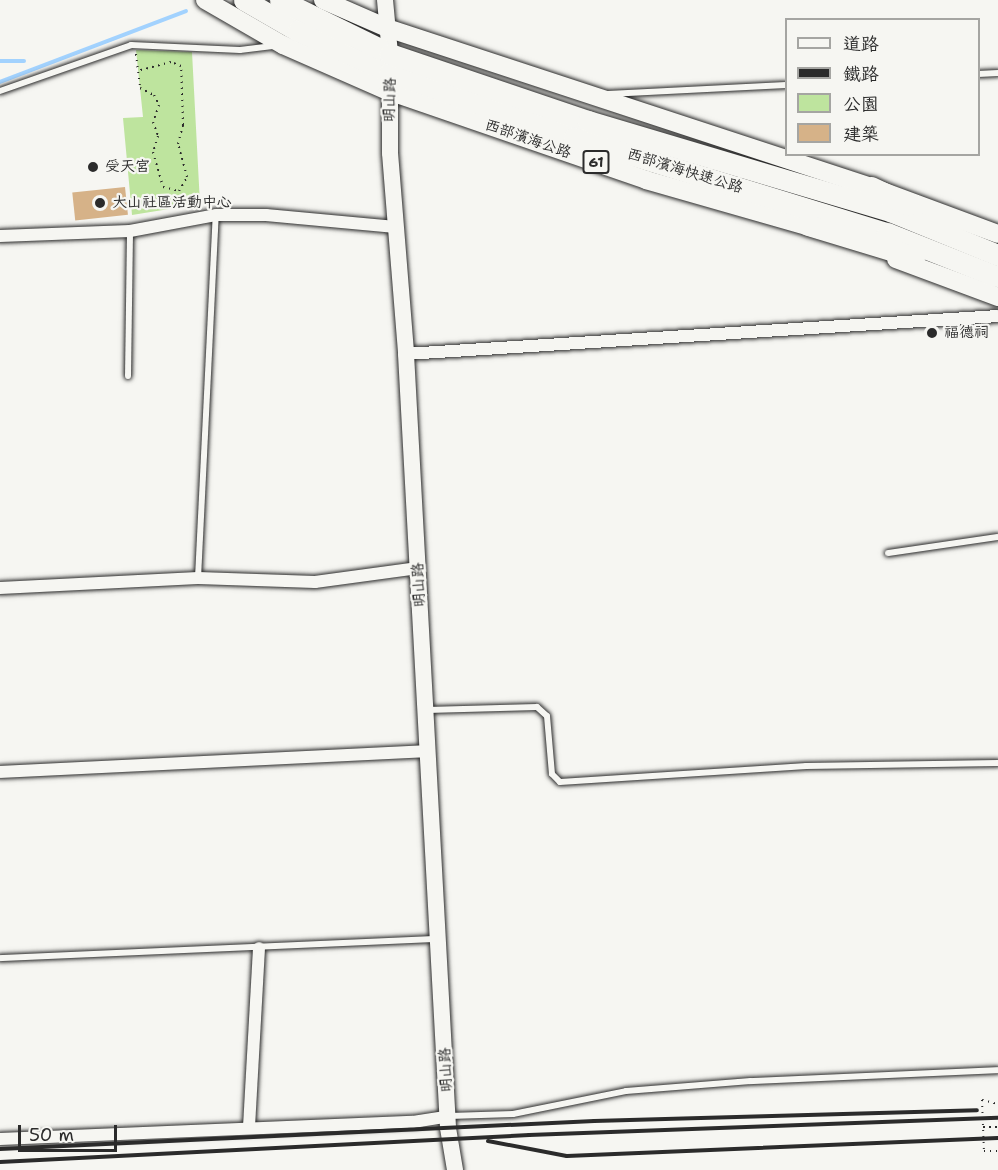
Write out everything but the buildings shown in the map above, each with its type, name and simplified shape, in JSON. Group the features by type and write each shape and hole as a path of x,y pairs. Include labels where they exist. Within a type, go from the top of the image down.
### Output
{"highway":[{"name":"西部濱海快速公路","path":"244,0 298,31 389,72 574,137 887,233 998,277"},
{"name":"西部濱海快速公路","path":"280,0 389,72 588,121 890,211 998,255"},
{"path":"871,187 998,249"},
{"path":"808,225 998,282"}],"main road":[{"name":"西部濱海公路","path":"205,0 285,46 389,72 646,180 808,225 998,297"},
{"path":"323,0 387,28 871,187 998,234"}],"street":[{"name":"明山路","path":"386,0 395,227 406,354 449,1116 455,1170"},
{"path":"0,236 130,231 216,215 266,215 395,227"},
{"path":"406,354 998,316"},
{"path":"0,588 198,578 315,582 418,568"},
{"path":"0,772 428,752"},
{"path":"249,1127 259,948"},
{"path":"0,1139 413,1122 449,1116"}],"lane":[{"path":"0,91 135,45 240,50 285,46"},
{"path":"980,74 998,73"},
{"path":"596,95 785,84"},
{"path":"198,578 216,215"},
{"path":"128,376 130,231"},
{"path":"888,553 998,537"},
{"path":"427,710 537,707 547,716 552,774 560,782 807,766 998,763"},
{"path":"0,958 439,939"},
{"path":"449,1116 513,1114 626,1091 751,1081 998,1070"}],"path":[{"path":"135,45 138,71 140,88 154,95 159,105 153,122 158,136 153,152 163,188 179,191 187,177 178,144 183,124 181,66 171,62 138,71"},
{"path":"998,1104 982,1100 984,1151 998,1151"},
{"path":"983,1127 998,1127"}],"green space":[{"path":"136,50 192,52 200,204 132,215 123,118 143,117"}],"waterway":[{"path":"0,82 186,11"},
{"path":"0,61 24,61"}],"railway":[{"path":"0,1149 594,1121 977,1110"},
{"path":"0,1162 529,1135 998,1118"},
{"path":"488,1141 567,1156 998,1138"}],"place":[{"name":"受天宮","path":"93,167"},
{"name":"大山社區活動中心","path":"100,203"},
{"name":"福德祠","path":"932,333"}]}
